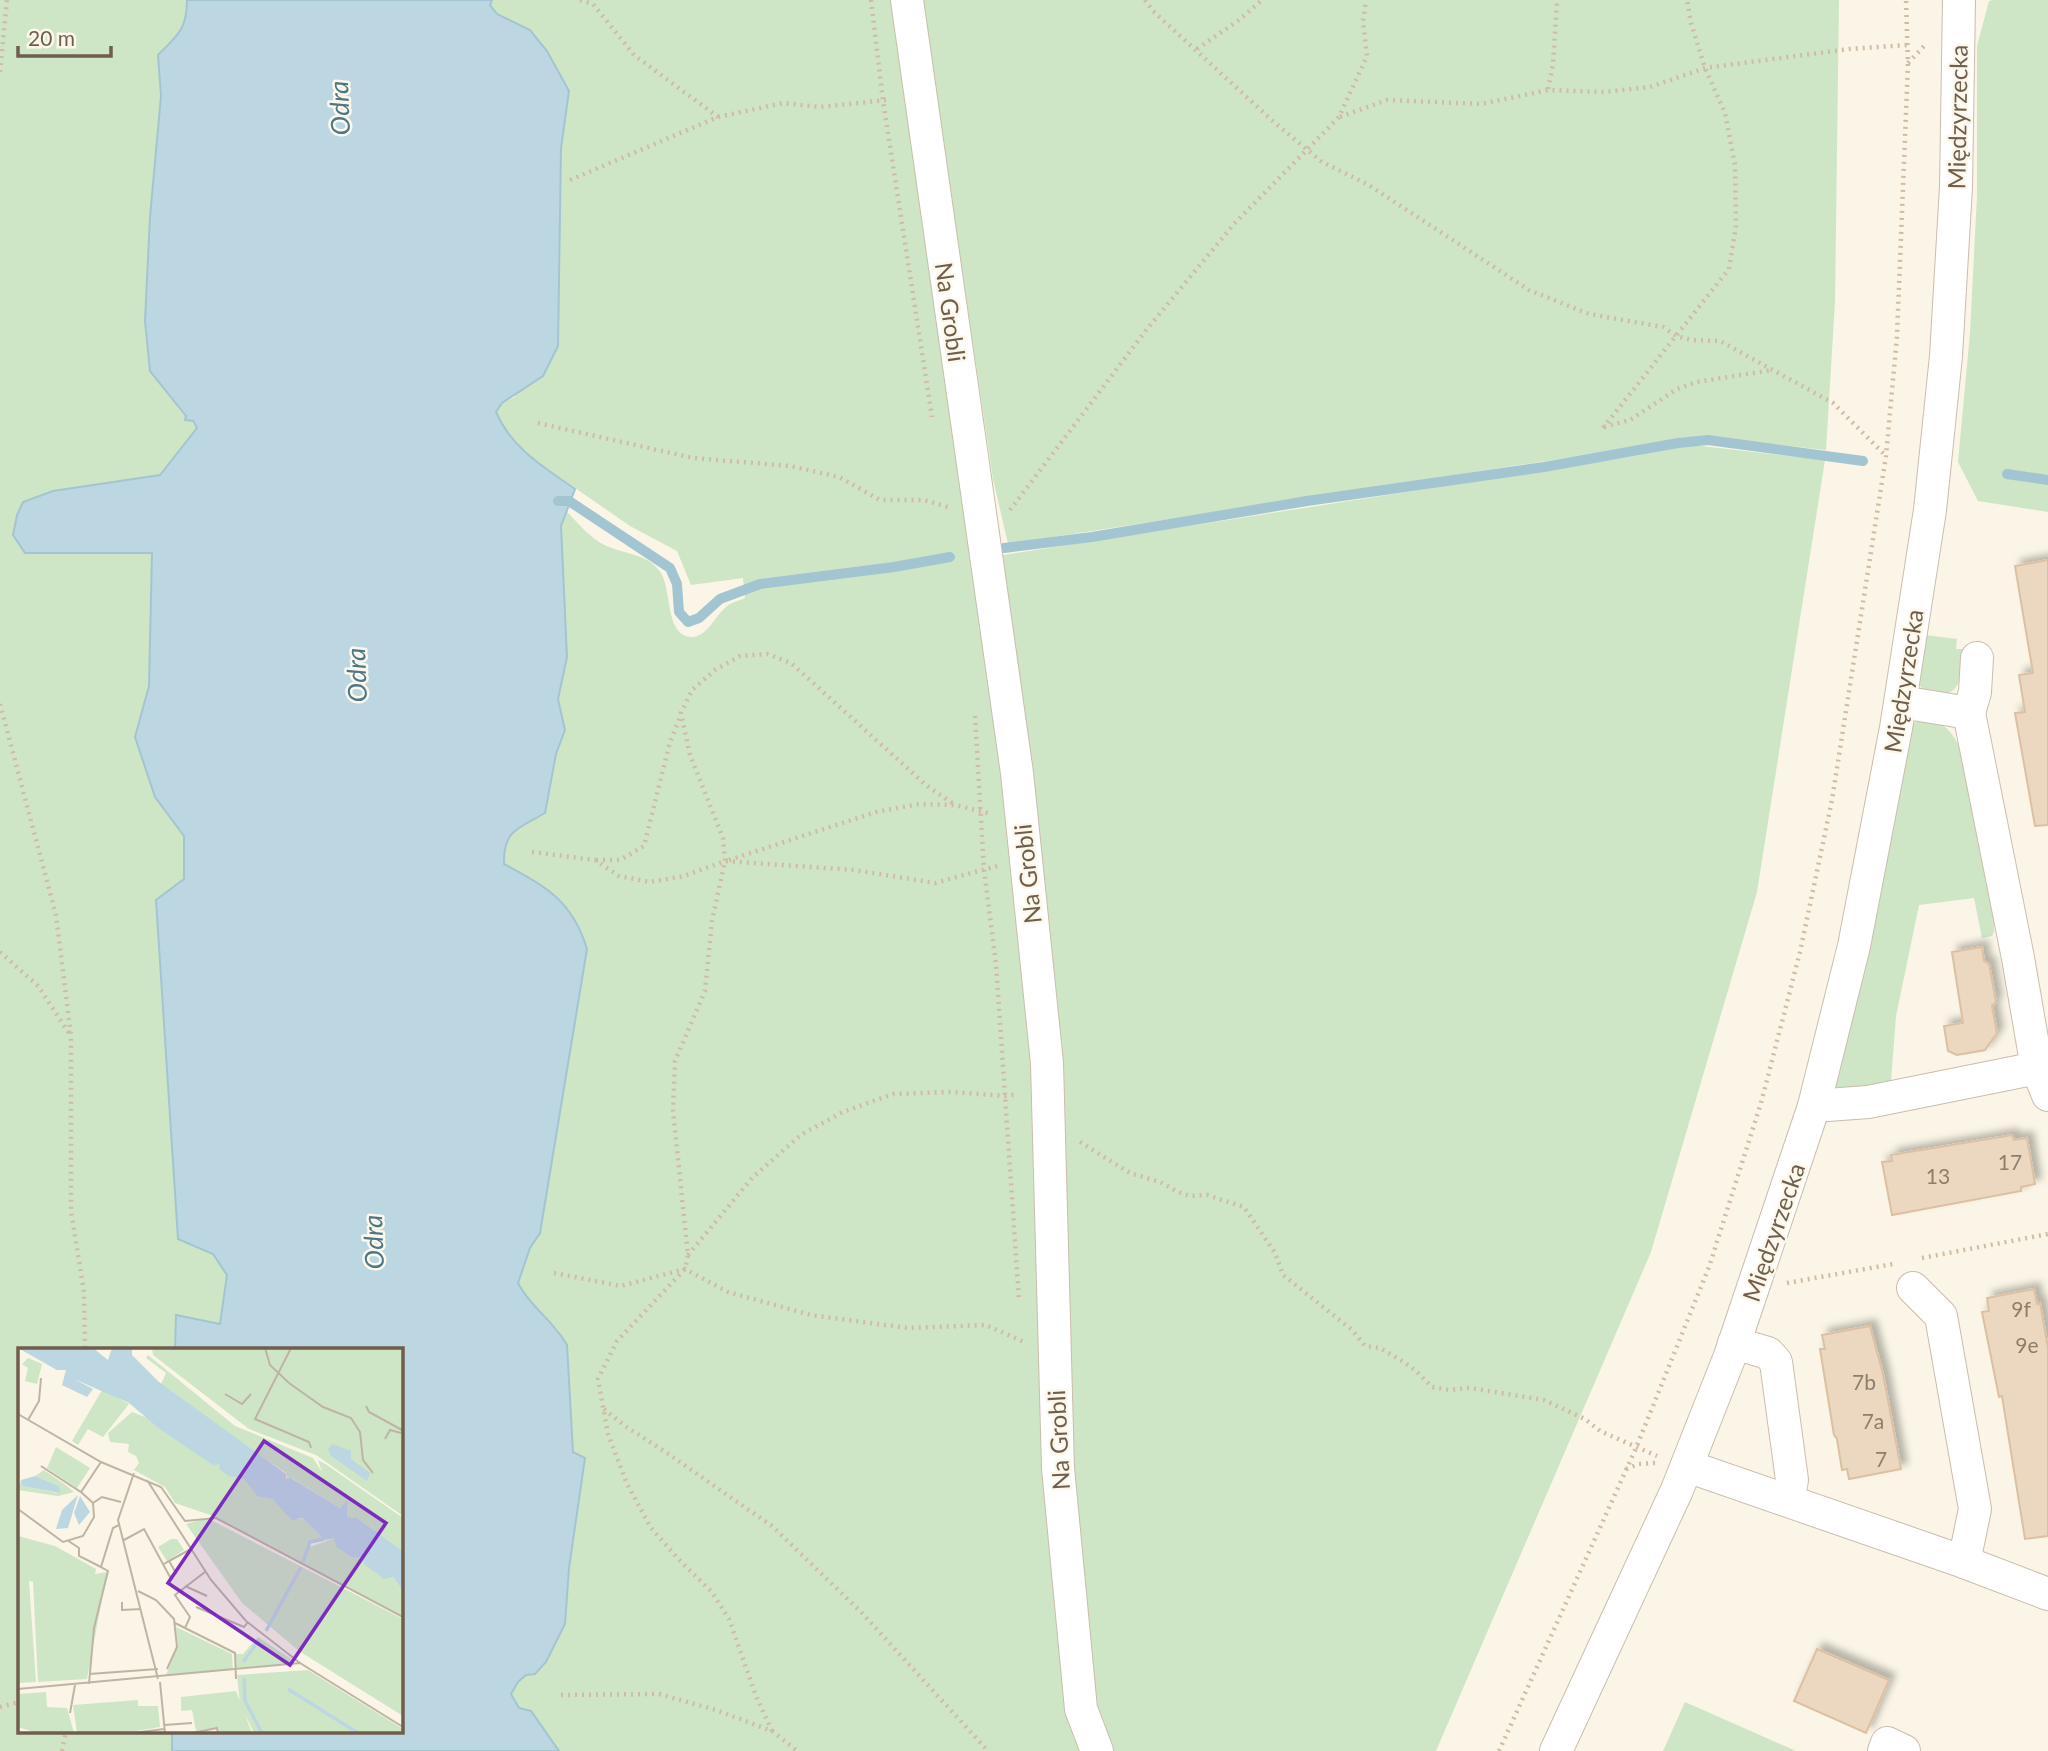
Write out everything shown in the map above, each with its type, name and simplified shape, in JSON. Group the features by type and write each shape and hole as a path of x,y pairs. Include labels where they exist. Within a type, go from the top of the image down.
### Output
{"street":[{"name":"Na Grobli","path":"907,0 922,95 967,513 1017,773 1047,1063 1058,1468 1081,1709 1097,1751"},
{"name":"Międzyrzecka","path":"1557,1751 1677,1464 1734,1343 1814,1106 1854,946 1901,702 1930,510 1946,356 1956,187 1959,0"},
{"path":"1814,1106 2042,1082 1969,713 1975,692 1977,658"},
{"path":"1901,702 1969,713"},
{"path":"1913,1287 1941,1316 1975,1508 1964,1562"},
{"path":"1734,1343 1768,1353 1776,1362 1792,1480 1787,1500"},
{"path":"1677,1464 1964,1562 2048,1594"},
{"path":"1884,1751 1887,1743 1904,1751"}],"path":[{"path":"0,72 6,0"},
{"path":"580,0 593,4 634,55 718,117"},
{"path":"871,0 883,101 934,423"},
{"path":"1145,0 1153,11 1322,162 1367,184 1530,290 1550,300 1589,314 1664,327 1676,336 1692,340 1720,341 1833,402 1886,456"},
{"path":"1198,49 1262,0"},
{"path":"538,423 693,458 790,466 839,477 880,500 925,500 967,513 1009,512 1147,329 1234,224 1339,117 1367,56 1363,22 1366,0"},
{"path":"1548,90 1553,65 1557,0"},
{"path":"1688,0 1691,23 1705,68 1725,113 1735,165 1736,226 1729,269 1604,428 1630,420 1676,389 1697,382 1774,370"},
{"path":"1499,1751 1636,1448 1709,1267 1761,1103 1800,952 1832,800 1886,456 1897,336 1907,45 1906,0"},
{"path":"1339,117 1387,100 1481,104 1548,90 1604,92 1650,87 1705,68 1849,49 1907,45"},
{"path":"570,180 718,117 783,103 820,107 922,95"},
{"path":"952,497 967,513"},
{"path":"532,852 595,860 620,860 644,846 667,753 692,690 715,670 740,656 767,654 791,663 926,785 955,805"},
{"path":"0,704 56,915 71,1036 71,1210 84,1292 85,1348"},
{"path":"974,704 984,870 996,964 1020,1301"},
{"path":"681,713 690,755 723,838 725,861 712,921 705,991 675,1061 673,1111 688,1255 685,1269 617,1341 598,1379 608,1434 627,1484 651,1528 711,1591 729,1619 756,1696 772,1731"},
{"path":"595,860 619,876 650,882 684,876 876,813 919,804 955,805 980,810 1022,827"},
{"path":"725,861 855,870 935,883 1024,859"},
{"path":"0,952 38,986 71,1036"},
{"path":"688,1255 752,1178 802,1134 844,1112 894,1094 952,1092 1006,1096 1047,1091"},
{"path":"1047,1129 1063,1133 1130,1172 1160,1182 1178,1192 1191,1196 1207,1195 1244,1207 1275,1253 1280,1270 1292,1284 1310,1294 1352,1330 1365,1346 1380,1349 1402,1361 1432,1387 1449,1391 1470,1388 1544,1400 1585,1419 1600,1431 1636,1448"},
{"path":"554,1273 621,1286 685,1269 728,1292 811,1315 907,1328 986,1325 1022,1342 1055,1353"},
{"path":"1021,1328 1023,1354"},
{"path":"603,1408 625,1426 772,1526 862,1613 988,1751"},
{"path":"1626,1469 1640,1464 1677,1464"},
{"path":"561,1695 659,1694 716,1710 772,1731 797,1751"},
{"path":"0,1707 18,1702"}],"green space":[{"path":"0,0 187,0 180,31 158,55 161,96 150,217 145,321 179,409 197,428 160,475 53,491 23,502 25,553 152,553 149,686 135,737 155,797 184,836 184,879 213,1254 227,1275 220,1324 176,1315 175,1348 18,1348 18,1734 172,1734 172,1751 0,1751"},
{"path":"492,0 897,0 1014,839 1035,1070 1073,1728 1079,1751 559,1751 531,1711 519,1708 511,1694 565,1624 569,1568 573,1453 570,1392 559,1331 524,1296 518,1283 530,1248 540,1233 560,1109 535,881 503,864 509,837 520,827 545,813 556,754 565,730 558,699 567,657 561,526 567,512 599,542 641,557 655,566 664,581 676,628 682,634 690,637 701,634 728,605 745,598 743,578 691,585 677,551 630,526 526,454 505,431 496,412 502,403 515,397 569,91 530,30 497,14 490,5"},
{"path":"922,0 1839,0 1835,302 1826,450 1709,437 1686,437 1008,544 993,479"},
{"path":"2048,0 2048,512 1978,501 1958,462 1970,333 1977,196 1977,46 1989,1"},
{"path":"1693,445 1825,460 1757,892 1651,1252 1436,1751 1106,1751 1096,1721 1076,1506 1066,1323 997,556"},
{"path":"1925,635 1957,639 1956,649 1964,649 1958,685 1946,694 1925,694 1918,682"},
{"path":"1920,719 1934,721 1944,727 1960,747 1994,919 1994,932 1992,936 1982,938 1974,898 1919,905 1896,1016 1891,1081 1840,1091 1832,1084 1910,726"},
{"path":"1685,1702 1796,1751 1663,1751"}],"water":[{"name":"Odra","path":"187,0 492,0 490,5 497,14 530,30 547,51 569,91 561,148 558,346 543,376 502,403 496,412 520,447 575,489 561,526 567,657 558,699 565,730 556,754 545,813 514,831 504,853 504,864 545,888 565,907 574,918 587,949 540,1233 530,1248 518,1283 567,1345 573,1452 585,1458 569,1568 565,1624 546,1662 535,1674 526,1675 518,1682 511,1694 519,1708 531,1711 559,1751 172,1751 172,1734 402,1734 402,1348 175,1348 176,1315 220,1324 227,1275 213,1254 178,1239 156,900 184,879 184,836 155,797 135,737 149,686 152,553 25,553 13,535 23,502 53,491 160,475 197,428 193,421 185,420 186,416 150,371 145,321 150,217 161,96 158,55 180,31"}],"building":[{"path":"2048,560 2048,825 2035,826 2015,713 2025,712 2019,675 2033,673 2015,566"},
{"path":"1982,947 1984,961 1989,964 1996,1002 1992,1006 1997,1033 1985,1050 1957,1055 1948,1051 1944,1026 1963,1023 1952,952"},
{"path":"2012,1135 2014,1140 2027,1138 2035,1184 2021,1187 2021,1191 1892,1215 1882,1162 1892,1161 1891,1155"},
{"path":"2034,1289 2037,1304 2040,1303 2048,1348 2048,1536 2025,1539 2002,1396 1999,1397 1982,1312 1989,1311 1987,1298"},
{"path":"1870,1326 1883,1374 1901,1469 1849,1479 1847,1469 1842,1470 1834,1435 1820,1349 1825,1349 1822,1335"},
{"path":"1817,1649 1889,1680 1866,1733 1794,1701"}],"waterway":[{"path":"1004,548 1092,537 1307,501 1544,467 1678,443 1708,440 1863,461"},
{"path":"2007,474 2048,480"},
{"path":"558,501 569,501 670,568 677,584 679,612 688,622 699,618 720,599 760,584 950,557"}]}
